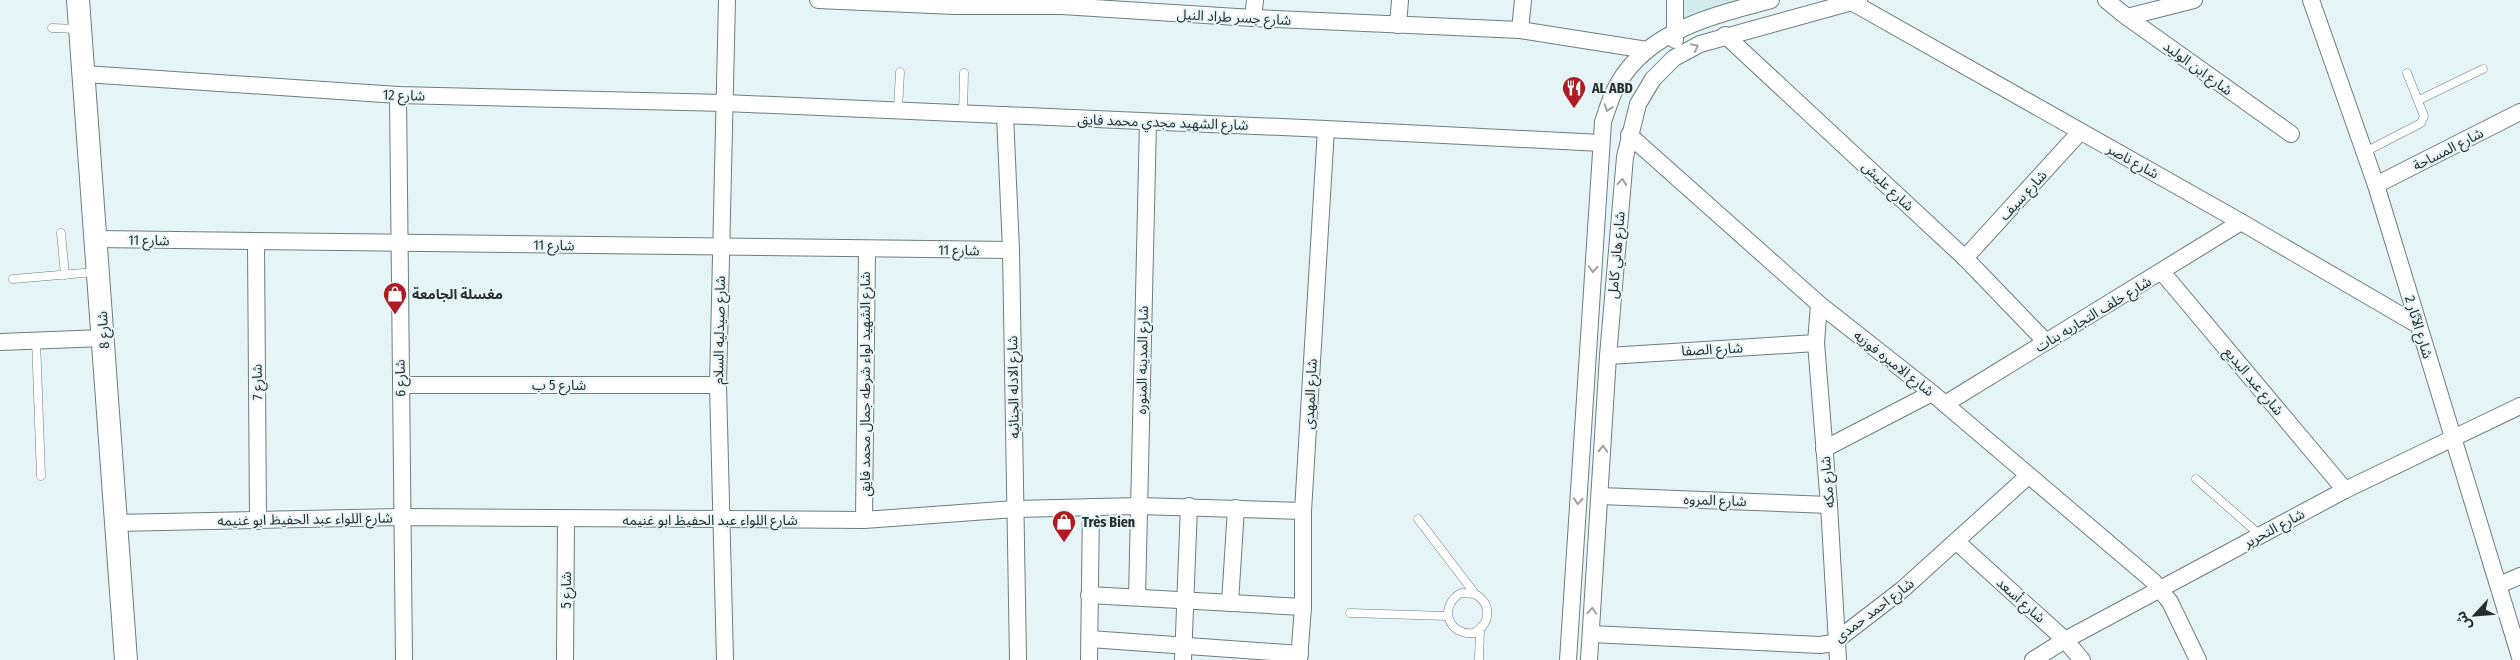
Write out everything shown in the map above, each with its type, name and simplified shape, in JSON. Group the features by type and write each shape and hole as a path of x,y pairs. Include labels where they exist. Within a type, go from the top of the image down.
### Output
{"street":[{"name":"شارع 8","path":"78,0 85,74 126,660"},
{"name":"شارع صيدليه السلام","path":"725,660 718,385 727,0"},
{"name":"شارع جسر طراد النيل","path":"818,0 1159,6 1253,18 1520,30 1647,50"},
{"path":"1253,18 1254,0"},
{"path":"1398,25 1400,0"},
{"path":"1520,30 1523,0"},
{"path":"1674,58 1675,0"},
{"name":"شارع هاني كامل","path":"1568,660 1603,122 1613,92 1630,66 1647,50 1675,30 1726,12 1771,0"},
{"name":"شارع ابن الوليد","path":"2106,0 2291,134"},
{"path":"2127,17 2194,0"},
{"name":"شارع الآثار 2","path":"2311,0 2376,185 2520,657"},
{"name":"شارع هاني كامل","path":"1589,660 1608,356 1625,157 1638,104 1653,79 1674,58 1700,44 1852,1"},
{"name":"شارع ناصر","path":"1852,1 2418,325"},
{"name":"شارع عليش","path":"1725,36 1965,258 2046,342"},
{"name":"شارع 12","path":"85,74 398,95 725,103"},
{"name":"شارع 6","path":"398,95 398,243 401,385 400,517 404,660"},
{"name":"شارع الشهيد مجدي محمد فايق","path":"725,103 1601,143"},
{"name":"شارع المساحة","path":"2376,185 2520,112"},
{"name":"شارع الادله الجنائيه","path":"1005,115 1011,250 1018,660"},
{"name":"شارع المدينه المنوره","path":"1137,597 1148,122"},
{"name":"شارع المهدى","path":"1300,657 1303,607 1303,511 1326,129"},
{"name":"شارع سيف","path":"1965,258 2080,132"},
{"name":"شارع الاميره فوزيه","path":"1629,135 1819,304 1932,393 2160,589 2170,602 2198,660"},
{"name":"شارع خلف التجاريه بنات","path":"1945,404 2241,222"},
{"name":"شارع 11","path":"96,239 1011,250"},
{"name":"شارع 7","path":"256,242 258,521"},
{"name":"شارع الشهيد لواء شرطه جمال محمد فايق","path":"864,520 867,248"},
{"name":"شارع عبد البديع","path":"2162,272 2345,490"},
{"name":"شارع مكه","path":"1819,304 1816,343 1829,505 1838,660"},
{"path":"0,342 103,338"},
{"name":"شارع الصفا","path":"1608,356 1816,343"},
{"path":"1586,372 1607,373"},
{"name":"شارع 5 ب","path":"401,385 718,385"},
{"path":"1824,449 1932,393"},
{"name":"شارع التحرير","path":"2033,660 2065,640 2345,490 2520,406"},
{"name":"شارع احمد حمدى","path":"1591,634 1820,644 1837,641 1903,590 2028,476"},
{"name":"شارع المروه","path":"1600,496 1829,505"},
{"name":"شارع اللواء عبد الحفيظ ابو غنيمه","path":"116,523 400,517 566,520 864,520 1015,508 1139,506 1189,506 1303,511"},
{"path":"1183,653 1189,506"},
{"path":"1089,660 1091,507"},
{"path":"1230,603 1236,508"},
{"name":"شارع 5","path":"565,660 566,520"},
{"name":"شارع أسعد","path":"1957,542 2065,640 2082,660"},
{"path":"2499,585 2520,576"},
{"path":"1089,595 1303,607"},
{"path":"1090,639 1183,653 1300,657"}],"lane":[{"path":"52,28 81,29"},
{"path":"2419,100 2483,69"},
{"path":"898,110 900,72"},
{"path":"963,113 964,73"},
{"path":"2365,152 2421,123 2424,116 2407,73"},
{"path":"60,233 65,275"},
{"path":"13,279 99,272"},
{"path":"36,340 41,476"},
{"path":"2196,479 2261,535"},
{"path":"1418,519 1475,594"},
{"path":"1468,592 1475,594 1481,598 1488,610 1485,624 1474,633 1460,632 1454,628 1447,616 1450,602 1455,597 1468,592"},
{"path":"1350,613 1447,616"},
{"path":"1479,660 1480,629"}],"shaded area":[{"path":"1684,0 1761,0 1684,21"}],"place":[{"name":"AL ABD","path":"1574,109"},
{"name":"مغسلة الجامعة","path":"395,315"},
{"name":"Très Bien","path":"1064,543"}]}
